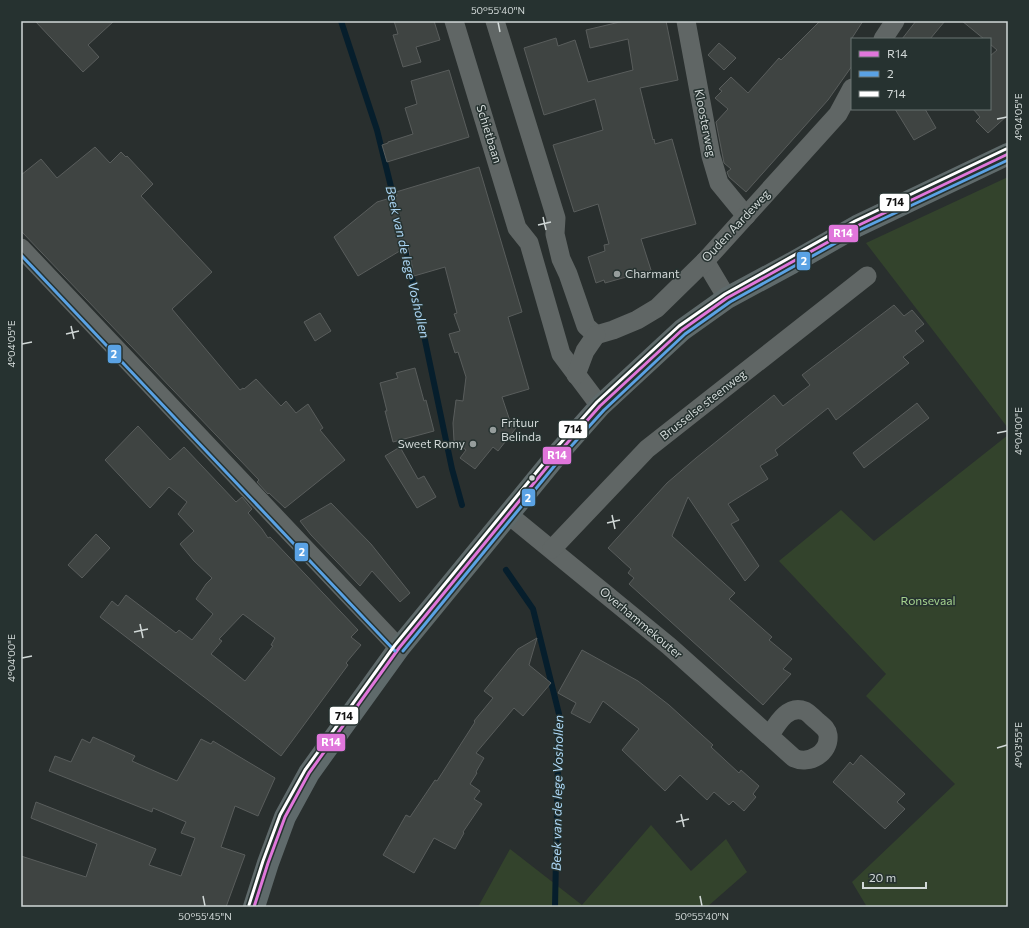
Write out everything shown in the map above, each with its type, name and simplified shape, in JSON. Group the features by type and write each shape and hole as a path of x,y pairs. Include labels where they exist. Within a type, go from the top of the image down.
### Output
{"main road":[{"path":"254,907 285,817 309,773 399,648 561,450 600,406 682,330 727,298 857,226 1008,154"}],"street":[{"name":"Schietbaan","path":"454,21 517,228 529,243 560,354 600,406"},
{"path":"495,21 556,218 555,234 561,259 568,274 586,326 596,335 585,351 576,375"},
{"name":"Kloosterweg","path":"686,21 711,156 719,182 746,216"},
{"path":"884,38 894,21"},
{"name":"Ouden Aardeweg","path":"596,335 637,320 657,308 705,261 838,114 851,90"},
{"path":"529,243 555,234"},
{"path":"21,248 399,648"},
{"path":"705,261 727,298"},
{"name":"Brusselse steenweg","path":"552,549 647,449 867,276"},
{"name":"Overhammekouter","path":"509,515 669,646 770,735"}],"green space":[{"path":"1008,177 1008,428 866,243"},
{"name":"Ronsevaal","path":"1008,435 1008,907 867,907 852,882 955,784 866,696 886,674 779,561 841,510 874,541"},
{"path":"651,825 691,871 726,839 747,872 707,907 478,907 510,849 582,905"}],"building":[{"path":"35,21 114,21 88,45 99,57 83,72"},
{"path":"394,21 434,21 440,40 416,47 421,62 403,67 393,35 398,34"},
{"path":"624,21 666,21 678,80 640,88 655,144 672,139 696,224 641,239 651,270 605,283 604,280 596,283 588,257 605,251 604,245 609,244 598,204 574,212 553,145 603,130 595,99 544,115 524,48 556,38 558,46 575,40 588,82 633,70 628,39 590,48 586,30"},
{"path":"820,21 863,21 851,38 851,67 828,100 746,192 729,177 727,172 731,169 724,163 716,122 728,109 715,98 722,91 719,89 731,77 748,93 779,58 781,60"},
{"path":"916,21 945,21 931,38 903,38"},
{"path":"962,21 1008,21 1008,115 988,133 976,121 980,117 974,110 991,110 991,55 997,50 991,45 991,38 983,38"},
{"path":"719,43 736,58 724,70 708,55"},
{"path":"449,70 469,137 387,162 382,145 413,134 405,108 417,104 411,81"},
{"path":"896,110 926,110 936,128 914,140"},
{"path":"95,147 110,163 121,152 126,157 127,156 153,184 141,196 212,272 172,309 240,390 243,388 244,389 256,379 281,406 286,401 296,413 308,404 323,428 320,430 345,460 285,508 269,493 268,494 257,482 259,480 21,231 21,175 41,159 57,178"},
{"path":"479,167 522,312 508,317 529,389 502,397 511,424 516,428 498,451 493,447 475,469 460,458 466,450 454,441 453,423 456,400 463,401 466,377 458,352 455,353 449,334 460,331 454,314 457,313 445,267 414,276 408,246 358,276 334,237 377,202 397,196 396,192"},
{"path":"894,305 904,316 912,310 924,324 915,331 924,341 903,357 909,363 836,420 828,408 775,450 778,455 760,466 768,479 728,504 739,520 731,524 759,566 745,581 688,497 672,536 735,593 729,599 772,637 769,640 792,659 783,669 791,674 763,705 629,584 634,578 628,573 631,569 608,548 667,483 696,458 774,395 783,406 810,385 802,375"},
{"path":"320,313 331,331 315,341 304,322"},
{"path":"415,368 424,401 426,400 434,431 393,442 380,383 398,378 396,373"},
{"path":"917,403 929,418 864,468 853,453"},
{"path":"138,426 170,460 184,447 236,502 242,497 252,509 248,513 268,538 270,537 358,630 351,637 361,645 346,663 348,665 281,756 100,617 112,601 118,606 126,595 176,633 179,630 192,640 213,614 196,599 212,578 194,561 180,544 194,531 178,514 187,502 169,487 150,508 105,460","holes":["243,614 275,638 271,645 273,646 245,681 211,654 222,641 219,639"]},
{"path":"400,447 418,479 424,476 436,497 417,508 385,456"},
{"path":"331,503 371,544 410,593 400,602 372,571 360,586 311,535 300,521"},
{"path":"96,534 110,548 82,578 68,565"},
{"path":"537,638 529,665 551,683 523,716 514,708 476,753 484,758 470,784 480,791 474,799 482,804 463,832 464,833 455,849 434,838 414,873 383,855 406,815 410,817 435,780 437,781 475,722 474,721 493,698 484,691 518,649"},
{"path":"582,650 638,681 669,705 713,745 711,747 739,773 741,770 759,786 753,794 756,797 744,811 733,801 729,805 714,792 707,800 680,775 665,791 622,750 639,729 603,701 590,723 571,713 576,703 558,693"},
{"path":"93,737 135,756 132,761 177,781 201,739 211,744 213,741 275,778 258,816 235,806 221,847 245,855 226,907 21,907 21,856 86,877 97,844 31,818 36,802 156,849 149,865 181,876 195,838 181,833 186,822 153,808 152,812 49,771 55,756 71,762 82,739 90,743"},
{"path":"861,755 905,794 897,802 905,809 885,829 833,782 850,762 853,765"}],"waterway":[{"name":"Beek van de lege Voshollen","path":"341,21 377,130 395,203"},
{"name":"Beek van de lege Voshollen","path":"404,240 452,469 462,505"},
{"name":"Beek van de lege Voshollen","path":"506,570 533,609 559,714 555,907"}],"transit line":[{"name":"714","path":"249,905 280,815 305,770 395,645 557,447 597,402 679,326 725,294 855,221 1006,149"},
{"name":"R14","path":"254,907 285,817 309,773 399,648 561,450 600,406 682,330 727,298 857,226 1008,154"},
{"name":"2","path":"403,651 565,453 604,410 685,334 730,302 859,230 1008,160"},
{"name":"2","path":"21,255 395,651"}],"place":[{"name":"Charmant","path":"617,274"},
{"name":"Frituur Belinda","path":"493,430"},
{"name":"Sweet Romy","path":"473,444"}]}
